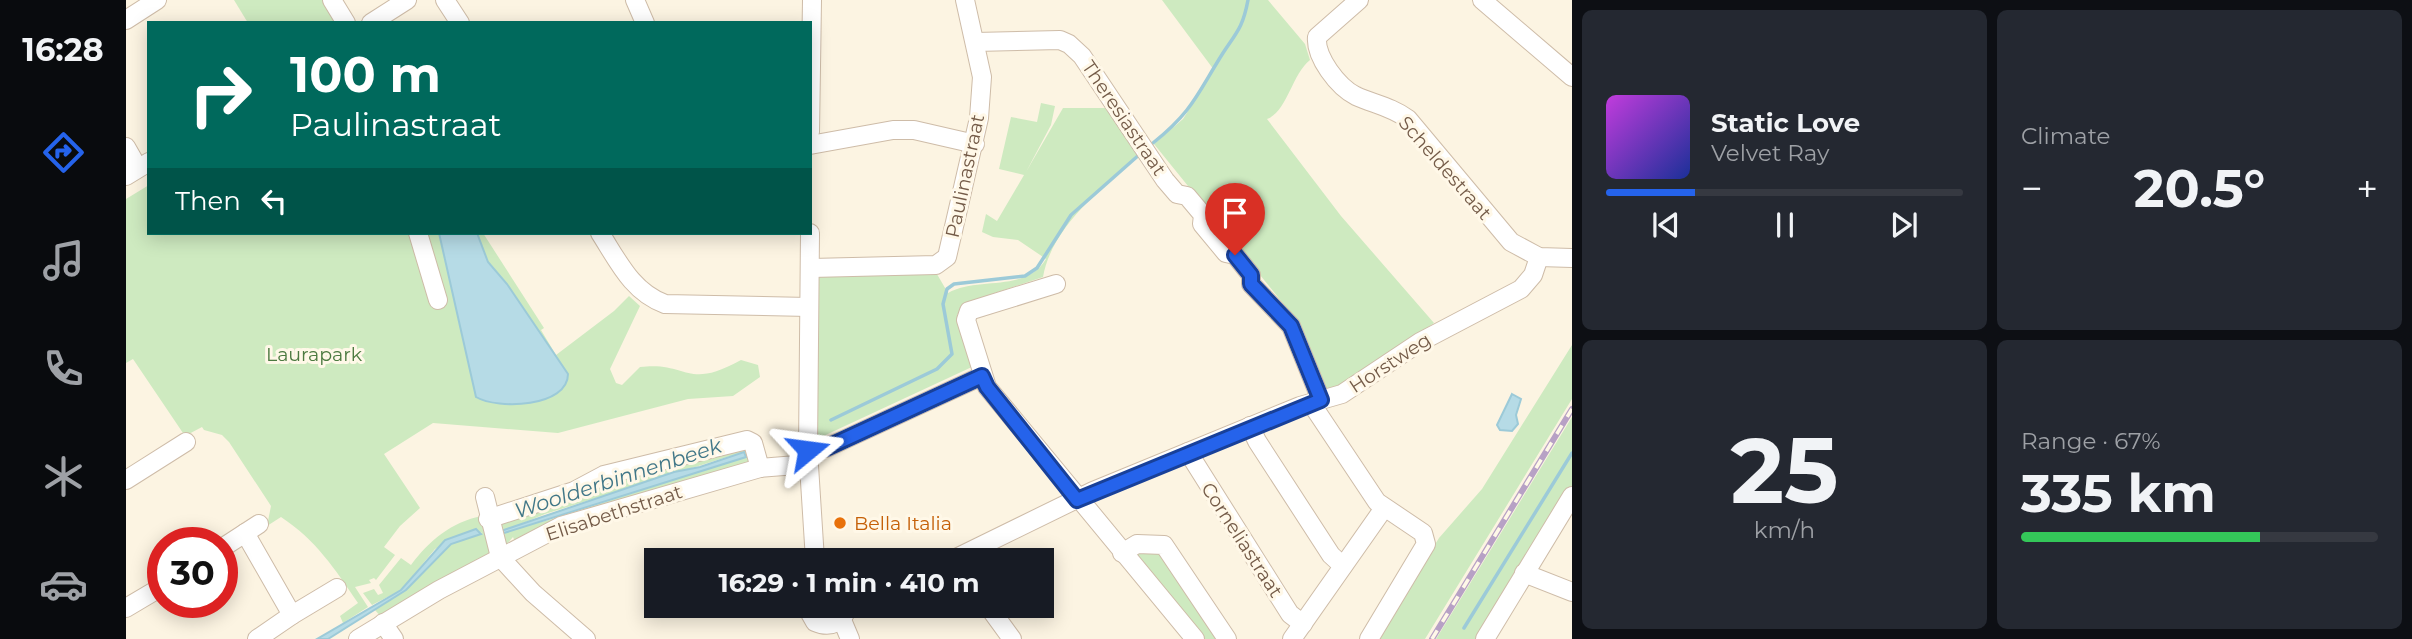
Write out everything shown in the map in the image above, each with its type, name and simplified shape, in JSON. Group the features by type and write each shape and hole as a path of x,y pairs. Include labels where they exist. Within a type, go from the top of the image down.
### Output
{"street":[{"path":"126,20 157,0"},
{"path":"332,0 345,21"},
{"path":"374,21 407,0"},
{"path":"445,0 459,21"},
{"path":"635,0 644,21"},
{"path":"812,0 812,21"},
{"name":"Paulinastraat","path":"811,268 938,264 947,257 975,144 982,77 965,0"},
{"name":"Scheldestraat","path":"1359,0 1317,37 1316,46 1324,63 1353,95 1393,110 1408,120 1502,233 1522,250 1539,257 1572,258"},
{"path":"1482,0 1572,77"},
{"name":"Theresiastraat","path":"975,42 1060,40 1082,56 1166,180 1177,194 1187,196 1203,215 1202,224 1226,253 1235,255 1251,275 1251,284 1291,326 1316,401 1377,502 1423,533 1426,544 1369,639"},
{"path":"812,145 914,130 975,144"},
{"path":"126,147 138,168"},
{"path":"419,235 438,300"},
{"path":"601,235 636,287 648,298 665,304 809,307"},
{"path":"810,235 809,457 814,548"},
{"name":"Horstweg","path":"981,548 1077,500 1188,452 1250,426 1350,390 1420,342 1521,289 1533,275 1539,257"},
{"path":"1056,284 969,311 966,320 982,376 987,387 1077,500 1195,639"},
{"name":"Elisabethstraat","path":"359,639 500,557 561,526 760,468 809,457 982,376"},
{"path":"1250,426 1256,441 1316,532 1343,566"},
{"path":"488,519 575,491 604,475 747,440 753,443 760,468"},
{"path":"126,480 186,442"},
{"name":"Corneliastraat","path":"1188,452 1290,614 1303,624"},
{"path":"1485,639 1572,496"},
{"path":"485,497 488,519 500,557 533,593 586,639"},
{"path":"1292,639 1384,508"},
{"path":"238,538 252,529 292,615"},
{"path":"1122,553 1137,544 1164,545 1227,639"},
{"path":"1524,573 1572,592"},
{"path":"257,639 337,588"},
{"path":"126,608 147,596"},
{"path":"815,631 831,625 839,618"},
{"path":"846,618 849,639"},
{"path":"997,618 1012,639"},
{"path":"383,623 394,639"}],"green space":[{"path":"234,0 324,0 336,21 247,21"},
{"path":"1162,0 1268,0 1305,44 1310,60 1298,74 1280,109 1267,119 1341,216 1434,323 1350,382 1324,391 1290,312 1154,144 1183,119 1214,70"},
{"path":"1041,103 1055,106 1051,125 1026,172 1063,108 1107,108 1138,155 1094,195 1068,225 1048,259 1043,277 968,302 957,315 974,366 817,439 818,275 934,269 948,293 973,285 1026,276 1037,270 1046,259 1018,240 993,237 982,232 986,214 997,221 1024,175 999,169 1011,117 1037,122"},
{"name":"Laurapark","path":"147,186 147,235 484,235 544,328 541,330 556,355 614,311 629,296 640,306 610,369 616,383 622,385 640,367 656,366 697,374 723,369 741,360 758,365 760,377 733,396 688,399 558,433 433,423 384,454 420,508 400,526 384,547 395,555 376,580 374,578 369,580 371,583 355,587 368,607 343,623 340,616 358,603 305,535 281,517 267,526 271,506 229,442 222,435 202,427 185,436 133,359 126,363 126,199"},
{"path":"1572,345 1572,399 1425,639 1376,639 1439,538 1482,489"},
{"path":"1572,417 1572,486 1479,639 1436,639"},
{"path":"741,445 748,450 751,460 748,464 556,525 516,544 513,537 505,546 500,545 497,529 505,518 520,516 528,510 588,491 607,479 647,472","holes":["743,452 745,457 549,520 501,532 545,514"]},
{"path":"482,516 490,555 382,618 375,610 406,590 451,544 482,533 476,530 435,549 401,590 372,605 363,593 374,589 378,595 383,593 379,585 401,558 411,565 425,548 442,534 460,523"},
{"path":"1161,551 1217,639 1203,639 1135,553"}],"water":[{"path":"439,235 478,235 488,262 507,284 568,374 565,385 557,393 530,403 500,404 476,397"},
{"path":"1512,394 1521,399 1516,415 1518,424 1512,431 1500,430 1497,425"},
{"path":"744,452 746,457 501,534 501,531 674,472 700,467"},
{"path":"476,529 481,534 451,544 406,590 328,639 317,639 401,590 445,540"}],"waterway":[{"name":"Woolderbinnenbeek","path":"1153,143 1177,121 1193,101 1239,29 1248,0"},
{"name":"Woolderbinnenbeek","path":"831,420 937,369 952,354 943,304 947,289 954,284 1025,276 1037,268 1071,215 1140,154"},
{"path":"1464,628 1572,453"}],"railway":[{"path":"1432,639 1572,409"}],"place":[{"name":"Bella Italia","path":"840,523"}],"route":[{"path":"808,450 826,448 982,376 987,387 1077,500 1300,405 1321,400 1291,326 1274,312 1251,284 1251,275 1235,255"}]}
